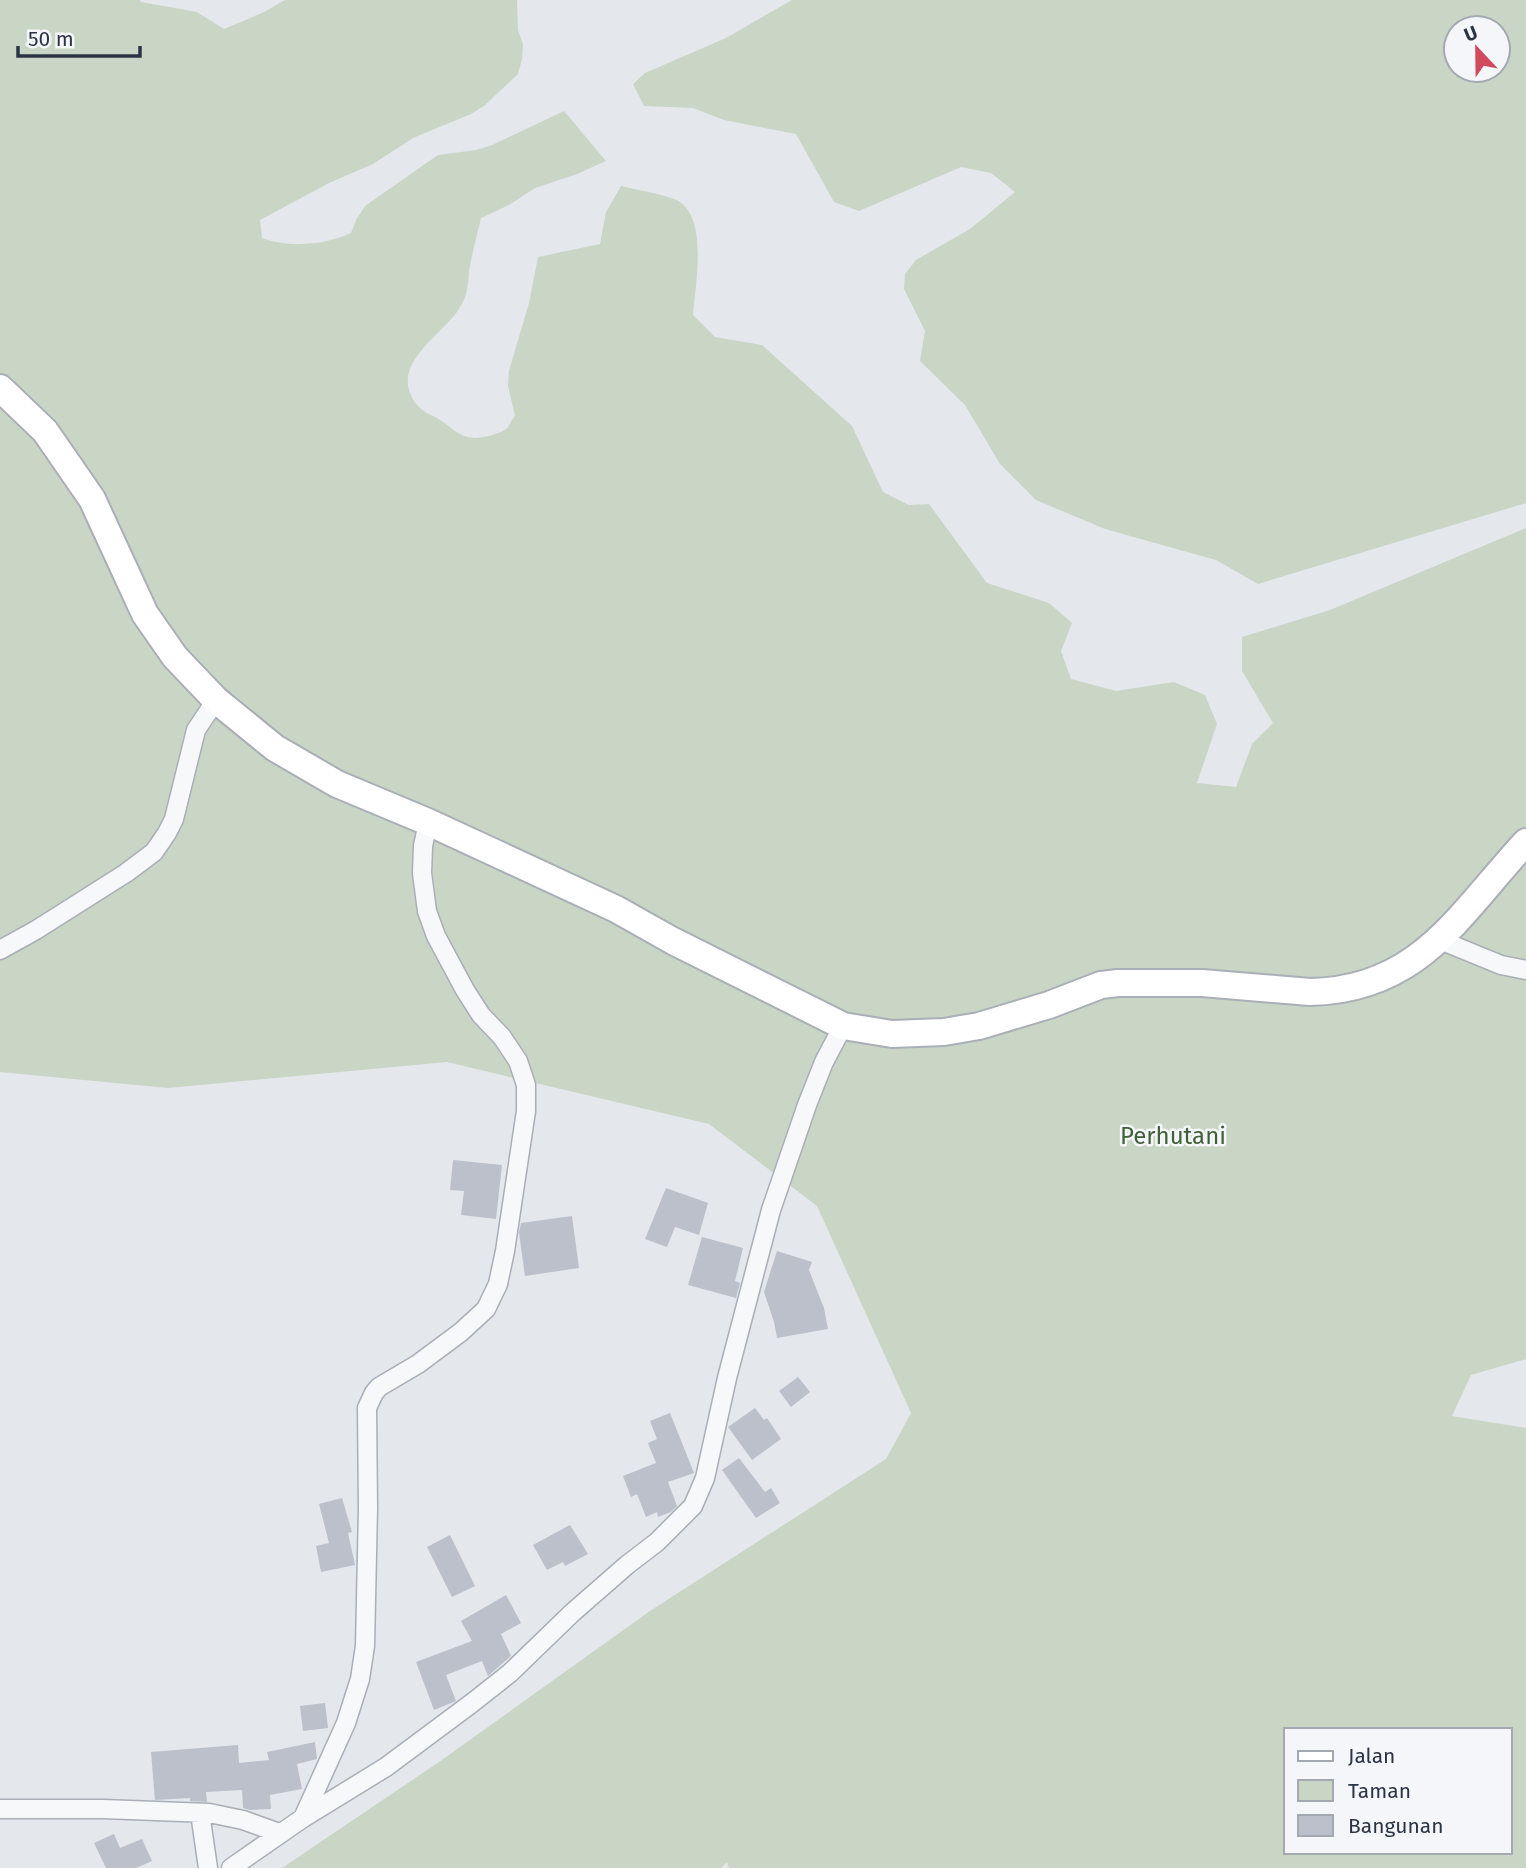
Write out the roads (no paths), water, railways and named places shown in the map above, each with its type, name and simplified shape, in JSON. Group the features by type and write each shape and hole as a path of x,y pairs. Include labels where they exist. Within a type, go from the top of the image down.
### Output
{"street":[{"path":"0,388 32,417 92,499 151,623 175,657 216,700 275,748 337,784 428,821 616,909 673,941 843,1026 892,1034 956,1030 991,1023 1101,985 1118,983 1202,983 1310,992 1348,989 1402,969 1440,940 1526,842"},
{"path":"0,950 126,873 154,852 174,819 196,730 216,700"},
{"path":"303,1818 346,1723 360,1679 365,1646 367,1408 379,1387 418,1364 461,1332 486,1309 498,1284 505,1251 526,1111 527,1096 523,1073 510,1048 481,1015 465,990 436,936 427,911 422,873 423,846 428,821"},
{"path":"1440,940 1501,965 1526,970"},
{"path":"231,1868 279,1833 386,1767 472,1703 510,1673 627,1564 657,1542 693,1506 705,1478 724,1388 771,1210 807,1105 824,1062 843,1026"},
{"path":"0,1809 200,1813 243,1821 279,1833"},
{"path":"200,1813 208,1868"},
{"path":"251,1868 259,1848"}],"park label":[{"name":"Perhutani","path":"1173,1136"}]}
